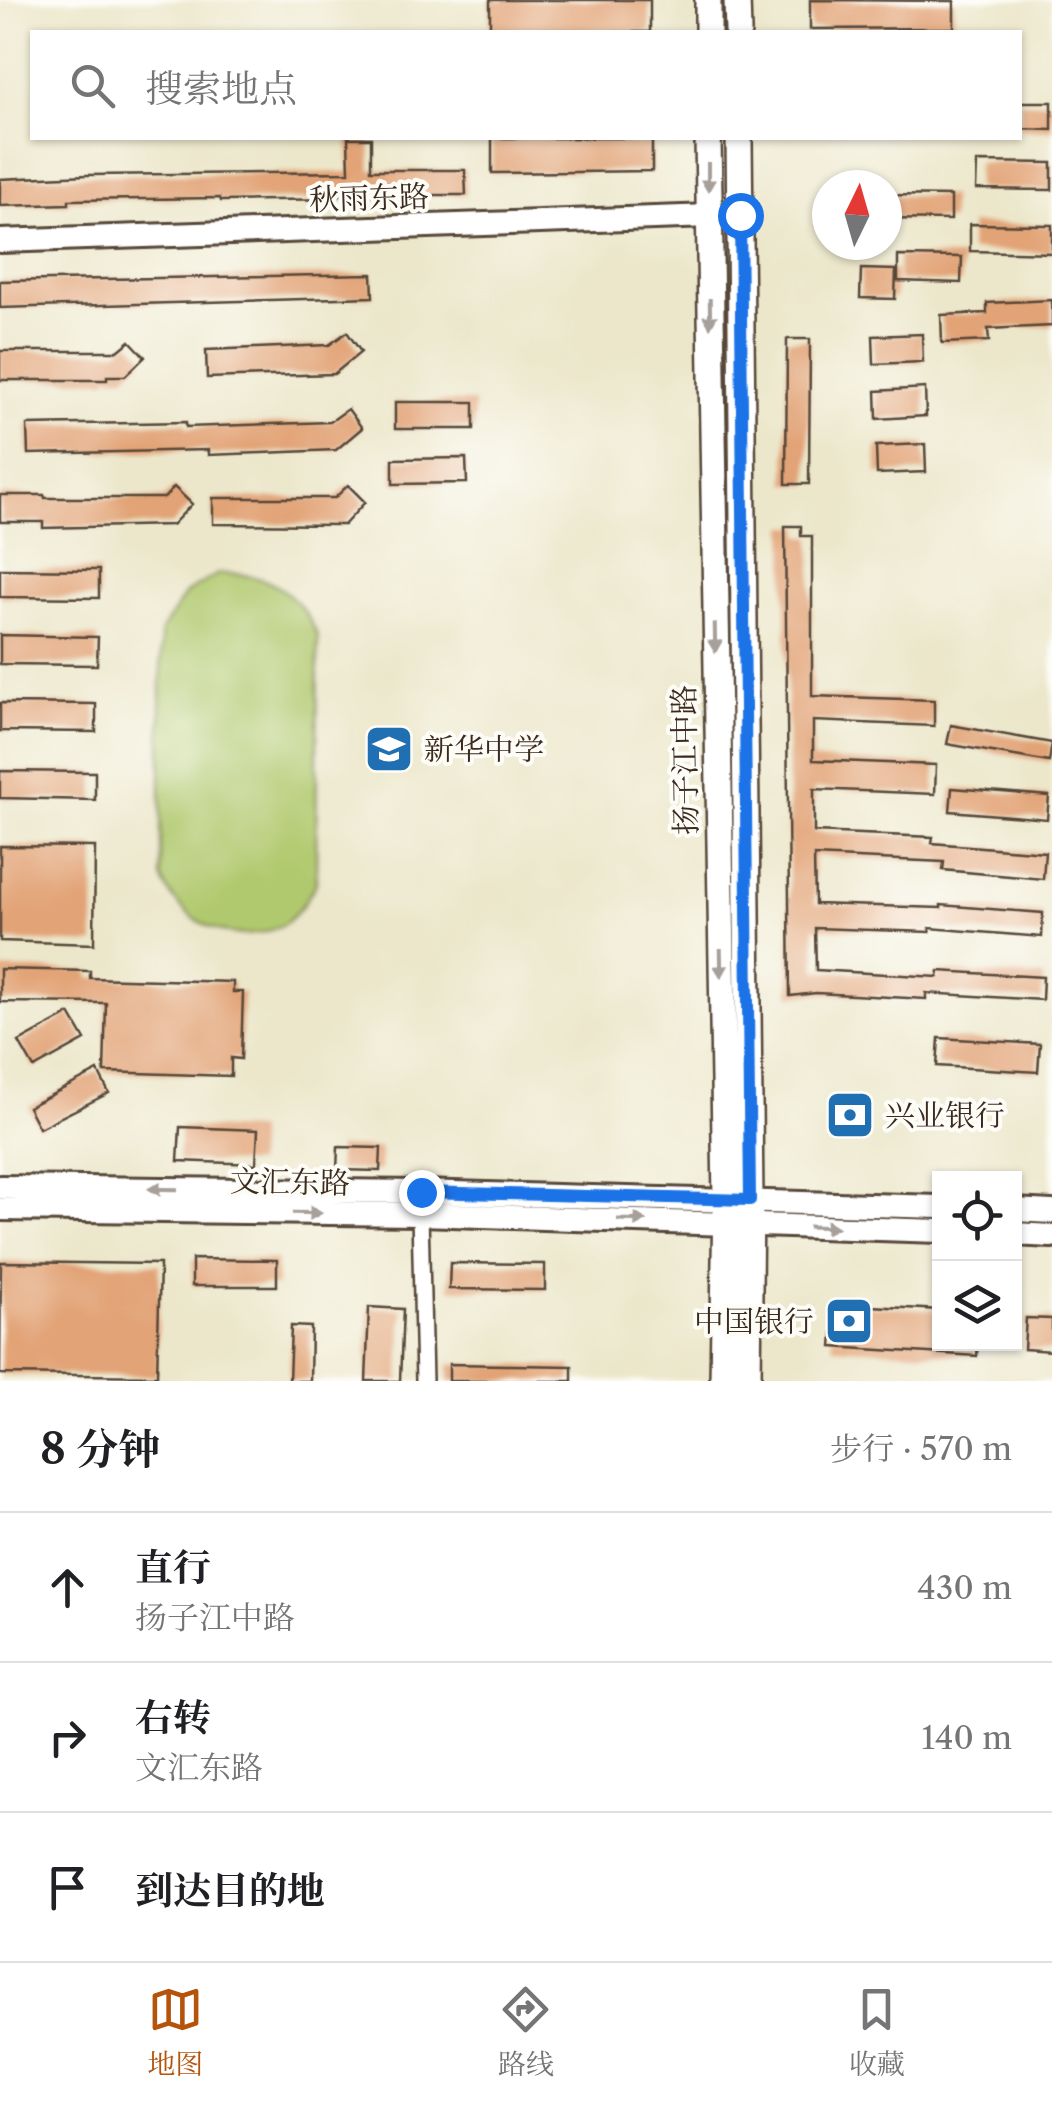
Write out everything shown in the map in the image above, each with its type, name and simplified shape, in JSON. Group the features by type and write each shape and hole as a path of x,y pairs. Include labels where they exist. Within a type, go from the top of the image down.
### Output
{"main road":[{"path":"708,0 708,30"},
{"path":"738,0 738,30"},
{"name":"扬子江中路","path":"708,140 738,1212 748,1381"},
{"name":"扬子江中路","path":"723,1381 738,1212 739,140"},
{"name":"秋雨东路","path":"0,241 740,215"},
{"name":"文汇东路","path":"0,1187 421,1192 738,1212 932,1231"},
{"name":"文汇东路","path":"0,1209 420,1214 932,1208"},
{"path":"1022,1210 1052,1212"},
{"path":"1022,1234 1052,1236"}],"street":[{"path":"420,1214 424,1381"}],"green space":[{"path":"218,574 252,577 279,588 301,607 318,637 316,883 288,921 265,932 246,935 228,933 194,918 169,892 161,876 161,631 187,592"}],"building":[{"path":"490,0 650,0 650,30 490,30"},
{"path":"810,0 954,1 954,28 810,29"},
{"path":"1022,102 1052,102 1052,130 1022,129"},
{"path":"348,140 371,140 371,170 465,170 466,195 69,200 69,204 0,206 0,179 349,172"},
{"path":"492,140 652,140 652,171 492,173"},
{"path":"977,162 1052,163 1052,190 976,189"},
{"path":"902,195 951,196 951,220 902,219"},
{"path":"970,224 1052,225 1052,253 970,251"},
{"path":"902,256 962,257 961,283 898,281 898,260"},
{"path":"861,269 896,270 895,299 860,298"},
{"path":"372,274 373,297 0,308 0,281"},
{"path":"1052,300 1052,326 988,329 989,341 942,343 941,315 987,313 987,303"},
{"path":"347,332 361,352 334,374 207,378 206,350 329,345"},
{"path":"922,334 923,362 874,364 873,336"},
{"path":"787,339 810,339 809,484 786,484"},
{"path":"130,341 145,357 125,376 107,376 107,380 0,380 0,351 118,351"},
{"path":"925,388 926,416 877,419 876,391"},
{"path":"395,402 474,402 474,429 395,429"},
{"path":"348,409 362,428 336,450 208,455 208,450 28,454 27,425 186,422 186,427 330,422"},
{"path":"925,444 926,472 877,474 876,446"},
{"path":"466,458 467,483 393,484 393,459"},
{"path":"348,485 365,502 344,525 213,524 213,498 335,498"},
{"path":"174,487 192,504 172,525 43,528 43,522 0,522 0,495 164,498"},
{"path":"785,526 801,526 801,536 812,536 812,696 934,700 934,726 813,721 813,760 936,765 935,794 814,789 814,832 933,837 932,843 1045,852 1043,879 943,870 944,862 814,856 815,904 941,905 1043,913 1042,937 930,928 930,932 815,928 816,970 938,977 939,971 1043,977 1042,1000 926,993 926,999 816,993 790,996"},
{"path":"0,569 99,570 99,598 0,597"},
{"path":"0,635 98,637 97,665 0,664"},
{"path":"0,703 96,704 96,732 0,731"},
{"path":"951,725 1052,743 1049,762 947,744"},
{"path":"0,771 95,772 95,800 0,798"},
{"path":"952,788 1049,796 1047,819 950,811"},
{"path":"0,846 95,847 94,944 0,941"},
{"path":"0,969 90,971 90,978 233,982 233,992 243,992 241,1059 231,1058 231,1076 104,1072 106,1003 0,1002"},
{"path":"70,1014 85,1040 34,1068 19,1042"},
{"path":"939,1038 1040,1044 1038,1072 937,1066"},
{"path":"98,1071 109,1093 39,1128 28,1107"},
{"path":"180,1127 258,1130 256,1164 178,1161"},
{"path":"338,1147 381,1148 380,1171 337,1170"},
{"path":"192,1259 277,1260 277,1286 192,1286"},
{"path":"1,1262 160,1264 157,1376 0,1374"},
{"path":"450,1263 545,1264 545,1290 449,1289"},
{"path":"835,1304 932,1310 932,1351 977,1351 977,1356 832,1347"},
{"path":"369,1307 403,1309 400,1381 366,1381"},
{"path":"1026,1318 1052,1319 1052,1351 1024,1349"},
{"path":"291,1326 311,1327 310,1381 289,1381"},
{"path":"449,1364 572,1366 572,1381 449,1381"}],"place":[{"name":"新华中学","path":"389,749"},
{"name":"兴业银行","path":"850,1115"},
{"name":"中国银行","path":"849,1321"}],"route":[{"path":"421,1192 750,1200 740,215"}]}
